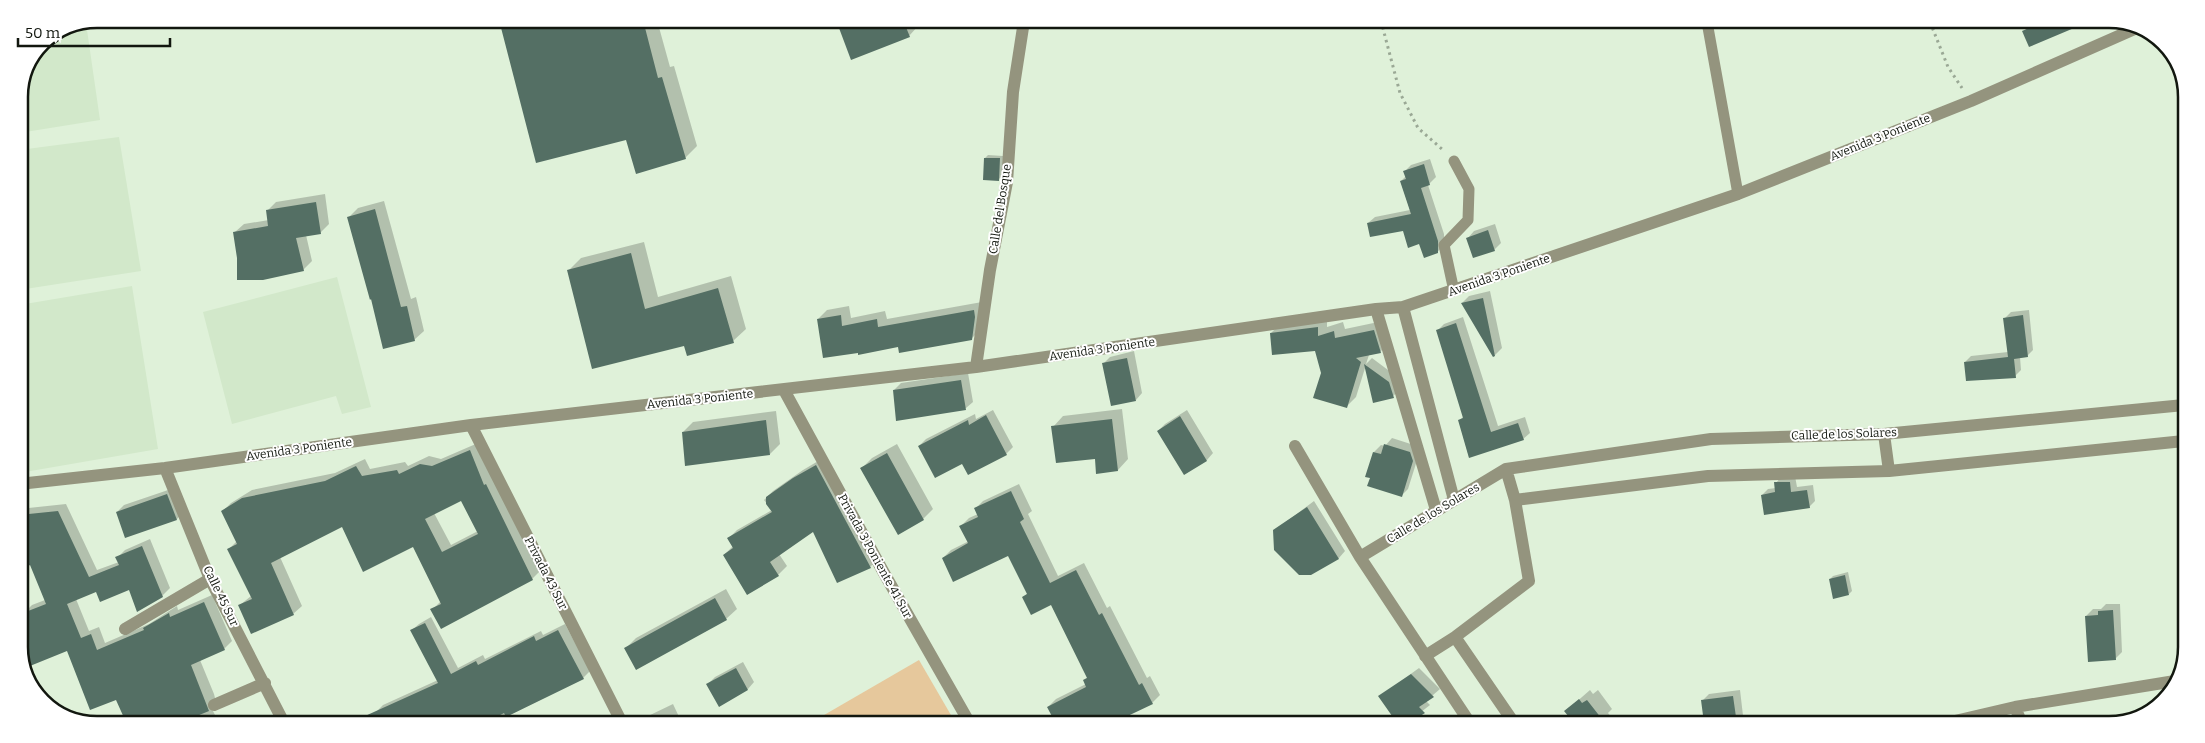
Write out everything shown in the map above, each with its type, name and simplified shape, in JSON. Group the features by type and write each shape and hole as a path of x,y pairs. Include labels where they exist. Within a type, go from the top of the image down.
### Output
{"street":[{"name":"Calle del Bosque","path":"976,367 990,270 1007,182 1013,92 1023,27"},
{"name":"Avenida 3 Poniente","path":"28,483 166,468 471,424 976,367 1376,309 1403,307 1738,194 1971,101 2130,31"},
{"path":"1403,307 1454,500"},
{"path":"1376,309 1436,510"},
{"name":"Privada 3 Poniente 41 Sur","path":"784,390 884,573 966,716"},
{"name":"Calle de los Solares","path":"1360,557 1506,469 1711,439 1884,434 2178,407"},
{"name":"Privada 43 Sur","path":"471,424 618,716"},
{"path":"1884,434 1889,471"},
{"path":"1515,500 1708,476 1889,471 2178,442"},
{"path":"1295,446 1360,557 1465,716"},
{"name":"Calle 45 Sur","path":"166,468 210,578 265,682 281,716"},
{"path":"1426,656 1455,637 1529,581 1515,500 1506,469"},
{"path":"125,629 210,578"},
{"path":"1455,637 1509,716"},
{"path":"214,705 265,682"},
{"path":"1976,716 2015,707 2167,682"},
{"path":"2015,707 2019,716"}],"lane":[{"path":"1708,27 1738,194"},
{"path":"1454,161 1470,189 1468,220 1444,245 1454,291"}],"path":[{"path":"1383,27 1400,93 1418,128 1454,161"},
{"path":"1932,27 1948,67 1971,101"}],"shaded area":[{"path":"87,28 100,120 27,132 29,83 39,58 58,39 83,29"},
{"path":"119,137 141,271 27,289 27,149"},
{"path":"337,277 371,407 342,414 336,396 232,424 203,312"},
{"path":"132,286 158,449 28,472 27,304"},
{"path":"919,660 952,716 822,716"}],"building":[{"path":"501,27 645,27 658,78 662,77 686,159 636,174 626,140 536,163"},
{"path":"839,27 906,27 910,37 851,60"},
{"path":"2032,27 2076,27 2029,47 2022,31"},
{"path":"984,158 1000,158 999,181 983,180"},
{"path":"1424,164 1430,185 1421,188 1438,241 1438,253 1424,258 1419,244 1408,248 1403,231 1370,237 1367,223 1411,214 1400,181 1406,179 1403,171"},
{"path":"316,202 321,234 296,238 304,271 263,280 237,280 237,258 233,232 268,226 266,210"},
{"path":"375,209 401,307 407,306 415,341 383,349 371,299 347,217"},
{"path":"1488,230 1495,251 1473,258 1466,238"},
{"path":"631,253 645,309 718,288 734,343 687,356 684,346 592,369 567,270"},
{"path":"1483,298 1495,356 1493,357 1461,303"},
{"path":"974,310 972,340 899,353 898,347 858,355 858,353 823,358 817,319 841,315 842,326 877,319 878,327"},
{"path":"2023,315 2028,357 2014,359 2016,378 1966,381 1964,362 2008,357 2003,318"},
{"path":"1456,323 1491,432 1518,423 1524,440 1469,458 1458,420 1463,418 1436,330"},
{"path":"1318,327 1318,336 1334,331 1335,338 1374,330 1381,353 1356,358 1361,362 1347,408 1313,398 1321,373 1315,351 1272,355 1270,333"},
{"path":"1127,358 1136,401 1111,406 1102,363"},
{"path":"1364,364 1389,382 1394,398 1373,403"},
{"path":"961,380 966,410 896,421 893,390"},
{"path":"986,415 1007,455 968,475 962,464 935,478 918,446 968,420 969,425"},
{"path":"1180,416 1207,461 1184,475 1157,431"},
{"path":"1112,419 1118,471 1096,474 1095,459 1056,463 1051,426"},
{"path":"766,420 770,455 685,466 682,432"},
{"path":"1384,444 1410,452 1413,461 1402,497 1367,486 1370,478 1365,477 1373,452 1381,454"},
{"path":"470,450 484,485 486,484 533,580 441,629 430,609 441,604 413,547 363,572 342,527 271,563 294,615 251,634 238,605 252,599 227,549 237,544 221,511 242,498 325,481 356,466 362,476 397,470 399,474 420,464 432,466","holes":["461,501 478,534 442,552 425,519"]},
{"path":"887,453 924,520 898,535 860,468"},
{"path":"816,465 871,568 837,583 813,532 770,562 779,576 747,595 723,555 733,548 727,538 772,512 766,504 766,497"},
{"path":"1774,482 1790,482 1791,492 1807,490 1810,508 1764,515 1761,495 1775,492"},
{"path":"1011,491 1024,519 1020,522 1050,583 1076,570 1099,615 1102,613 1139,685 1142,683 1153,704 1128,716 1052,716 1047,707 1086,687 1083,680 1087,678 1051,605 1031,615 1022,597 1027,594 1008,556 953,582 942,558 968,543 959,526 978,517 974,508"},
{"path":"167,494 177,520 125,538 116,512"},
{"path":"1307,507 1339,559 1311,575 1299,575 1274,550 1273,530"},
{"path":"58,511 89,577 119,565 115,557 142,546 163,597 137,612 129,590 100,602 96,592 67,604 81,638 91,634 97,650 144,630 143,628 169,613 170,617 204,602 225,650 191,665 209,711 197,716 123,716 116,700 90,710 67,651 30,666 28,651 28,611 46,604 30,565 28,566 28,514"},
{"path":"1845,575 1849,595 1833,599 1829,579"},
{"path":"715,598 727,620 636,670 624,648"},
{"path":"2113,610 2116,660 2088,662 2085,616 2098,615 2098,611"},
{"path":"425,623 451,674 476,661 478,665 534,636 536,641 558,630 584,679 508,716 506,716 504,713 498,716 365,716 438,683 410,630"},
{"path":"736,668 748,690 719,707 706,684"},
{"path":"1411,674 1434,697 1419,707 1425,713 1420,716 1392,716 1378,696"},
{"path":"1733,696 1736,716 1703,716 1701,700"},
{"path":"1579,699 1582,703 1587,700 1600,716 1568,716 1564,711"}]}
